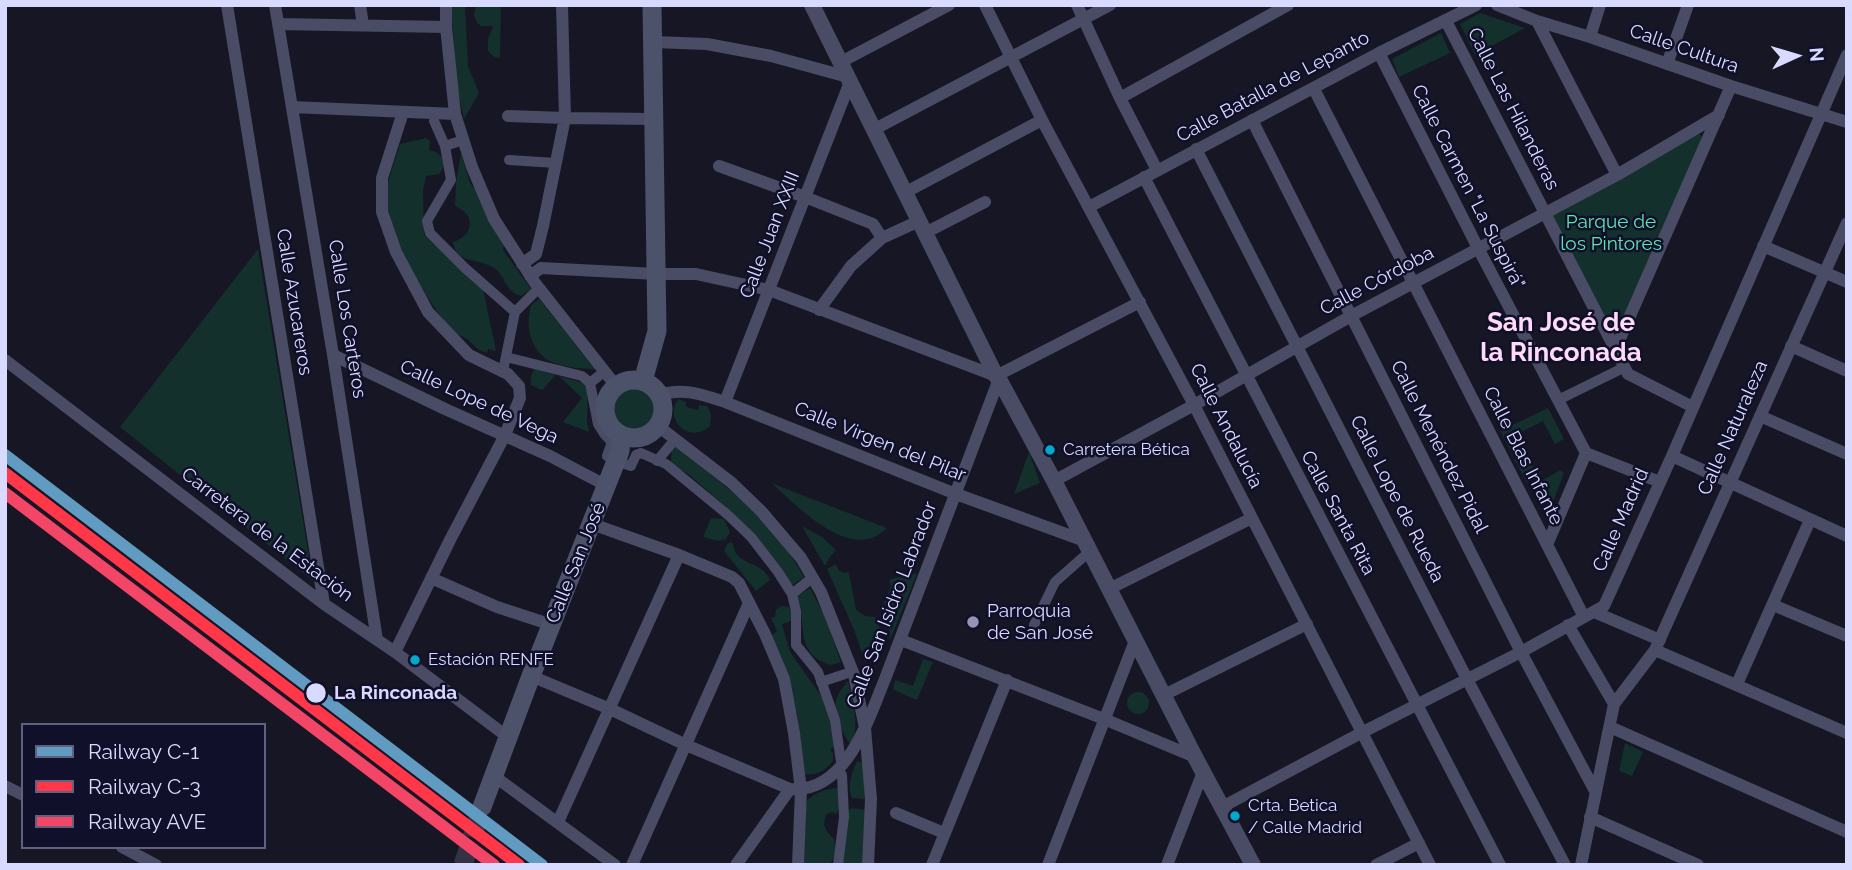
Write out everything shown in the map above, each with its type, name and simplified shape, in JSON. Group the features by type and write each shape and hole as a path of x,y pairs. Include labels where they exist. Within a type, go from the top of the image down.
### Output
{"main road":[{"path":"643,381 657,331 652,5"},
{"path":"608,380 643,381 650,384 659,395 663,411 658,426 645,436 621,436 607,422 605,402 610,393 608,380"},
{"name":"Calle San José","path":"482,807 620,451 621,436"}],"street":[{"name":"Calle Azucareros","path":"227,5 324,604"},
{"name":"Calle Los Carteros","path":"275,5 377,640"},
{"path":"360,5 363,25"},
{"path":"446,5 455,114 472,167 494,219 608,380 590,383"},
{"path":"531,269 565,118 562,5"},
{"path":"812,5 997,377 1054,481 1253,865"},
{"path":"654,42 708,44 846,74 949,5"},
{"name":"Calle Andalucía","path":"985,5 1042,120 1194,405 1430,865"},
{"path":"1077,5 1157,170"},
{"path":"873,130 1110,5"},
{"path":"1120,98 1288,5"},
{"name":"Calle Batalla de Lepanto","path":"1089,207 1378,53 1476,5"},
{"name":"Calle Cultura","path":"1497,5 1731,86 1847,122"},
{"path":"1590,37 1600,5"},
{"path":"1668,64 1688,5"},
{"name":"Calle Las Hilanderas","path":"1446,21 1628,374 1693,407"},
{"path":"1537,21 1617,174"},
{"path":"278,24 446,27"},
{"name":"Calle Carmen \"La Suspirá\"","path":"1378,53 1586,453"},
{"name":"Calle Madrid","path":"1222,807 1604,606 1847,54"},
{"name":"Calle Juan XXIII","path":"725,402 805,197 846,74"},
{"path":"1615,350 1731,86"},
{"name":"Calle Blas Infante","path":"1314,89 1547,545 1589,615"},
{"path":"292,107 455,114"},
{"path":"395,652 505,435 520,398 519,386 508,374 470,355 428,312 396,252 382,212 382,178 403,112"},
{"path":"508,116 655,119"},
{"name":"Calle Córdoba","path":"1054,481 1719,116"},
{"path":"906,192 1042,120"},
{"name":"Calle Menéndez Pidal","path":"1252,120 1521,652 1595,791"},
{"path":"434,121 444,146 451,180 427,221 430,233 515,312"},
{"path":"444,146 457,142"},
{"name":"Calle Lope de Rueda","path":"1196,149 1565,865"},
{"path":"509,160 556,163"},
{"path":"719,166 873,224 882,238"},
{"name":"Calle Santa Rita","path":"1144,177 1500,865"},
{"path":"819,310 851,266 882,238 922,227 985,202"},
{"name":"Calle Naturaleza","path":"1614,704 1658,645 1847,223"},
{"path":"1763,246 1847,282"},
{"path":"531,269 696,274 769,290 997,377 1140,302"},
{"path":"534,293 515,312 505,361 582,376 590,383 598,424 611,441 607,456 609,457"},
{"path":"1791,346 1847,371"},
{"name":"Calle Lope de Vega","path":"333,355 607,485"},
{"name":"Carretera de la Estación","path":"5,360 324,604 395,652 509,737"},
{"path":"1558,400 1625,367"},
{"name":"Calle San Isidro Labrador","path":"841,768 865,728 901,640 997,377"},
{"name":"Calle Virgen del Pilar","path":"659,395 673,390 696,393 725,402 1087,547"},
{"path":"1760,416 1847,454"},
{"path":"658,426 732,483 761,511 801,558 821,592 854,676 865,728 871,799 868,865"},
{"path":"657,461 672,443"},
{"path":"620,462 631,466 636,455 641,453 666,464 751,537 792,594 796,611 796,645 818,672 835,720 844,817 838,865"},
{"path":"1547,545 1586,453 1660,482"},
{"path":"1672,456 1847,536"},
{"path":"1109,589 1252,518"},
{"path":"1737,684 1810,520"},
{"path":"592,524 679,555 732,577 739,583 784,679 794,733 798,865"},
{"path":"1034,625 1055,582 1087,547"},
{"path":"558,822 679,555"},
{"path":"431,578 497,607 552,625"},
{"path":"792,594 807,582"},
{"path":"632,865 749,603"},
{"path":"1773,604 1847,636"},
{"path":"1589,615 1847,733"},
{"path":"1164,695 1307,624"},
{"path":"1568,625 1614,704 1581,865"},
{"path":"901,640 1195,757"},
{"path":"1048,865 1135,641"},
{"path":"821,682 845,674"},
{"path":"531,676 610,709 686,746 795,789 819,783 853,759 868,755"},
{"path":"932,865 1007,680"},
{"path":"857,690 867,695 881,690"},
{"path":"1610,727 1847,832"},
{"path":"1165,744 1181,729"},
{"path":"1167,865 1203,772"},
{"path":"494,776 615,865"},
{"path":"5,786 21,794"},
{"path":"736,865 795,789"},
{"path":"896,813 944,833"},
{"path":"1590,817 1698,865"},
{"path":"1376,865 1419,843"},
{"path":"126,849 156,865"}],"green space":[{"path":"451,5 465,5 468,66 479,93 464,119 457,87"},
{"path":"477,5 501,5 500,58 494,57 488,51 488,39 493,26 481,26 477,22 474,14"},
{"path":"1480,13 1525,28 1475,55 1460,24"},
{"path":"1441,33 1450,53 1399,77 1392,59"},
{"name":"Parque de los Pintores","path":"1698,134 1701,135 1702,141 1617,334 1614,334 1553,221 1553,214"},
{"path":"426,138 430,141 429,150 441,156 443,166 439,174 426,176 423,191 424,235 483,289 496,351 488,349 487,353 479,349 446,323 415,276 392,225 387,194 400,144"},
{"path":"461,153 470,183 506,228 503,250 531,289 521,296 511,291 494,268 463,257 455,249 453,242 465,235 470,225 466,214 455,206"},
{"path":"258,249 313,581 120,427"},
{"path":"539,299 596,370 557,364 541,355 532,340 529,323 531,305"},
{"path":"534,369 556,375 542,390 531,385"},
{"path":"559,376 588,386 589,432 563,422 582,398"},
{"path":"634,387 649,393 655,408 649,423 634,429 619,423 613,408 619,393"},
{"path":"679,399 686,402 686,407 698,410 699,405 707,406 711,414 710,426 693,433 680,426 674,413"},
{"path":"1548,408 1564,439 1555,444 1543,421 1517,434 1524,448 1512,454 1500,431"},
{"path":"676,446 748,505 788,551 804,577 791,586 749,529 688,474 672,465 672,449"},
{"path":"1029,452 1040,483 1014,494"},
{"path":"1526,453 1536,472 1541,474 1527,483 1514,459"},
{"path":"1560,470 1564,473 1550,510 1536,484"},
{"path":"771,483 887,528 873,538 857,540 841,536 810,517"},
{"path":"711,518 724,519 730,532 726,539 718,541 703,537"},
{"path":"802,526 822,537 836,550 825,566"},
{"path":"731,542 739,556 767,574 770,580 756,591 724,551"},
{"path":"836,564 839,571 849,572 856,610 865,616 875,617 878,623 878,647 865,662 827,569"},
{"path":"917,574 890,640 884,602 891,586 889,580"},
{"path":"810,588 824,615 841,662 831,665 819,660 806,645 797,596"},
{"path":"781,606 791,610 792,619 782,624 790,652 822,697 835,742 830,750 833,753 833,761 824,770 813,774 805,774 797,714 772,635 777,631 771,618 775,617 776,610"},
{"path":"923,659 933,662 917,700 893,689 895,680 913,686"},
{"path":"848,681 854,705 852,746 840,725 835,707 840,691"},
{"path":"1134,692 1142,692 1149,699 1149,707 1142,714 1134,714 1127,707 1127,699"},
{"path":"1625,743 1643,752 1632,776 1619,771"},
{"path":"857,761 863,763 865,799 852,798 851,794 851,779"},
{"path":"839,788 838,811 836,814 827,814 824,821 834,839 834,857 827,865 804,865 806,802 821,792"},
{"path":"849,810 865,810 862,865 842,865"}],"tunnel":[{"path":"463,865 482,807"}],"rail line":[{"name":"C-1","path":"5,455 542,865"},
{"name":"C-3","path":"5,473 519,865"},
{"name":"AVE","path":"5,493 494,865"}],"place":[{"name":"Carretera Bética","path":"1050,450"},
{"name":"Parroquia de San José","path":"973,622"},
{"name":"Estación RENFE","path":"415,660"},
{"name":"La Rinconada","path":"316,693"},
{"name":"Crta. Betica / Calle Madrid","path":"1235,816"}],"district":[{"name":"San José de la Rinconada","path":"1561,338"}]}
